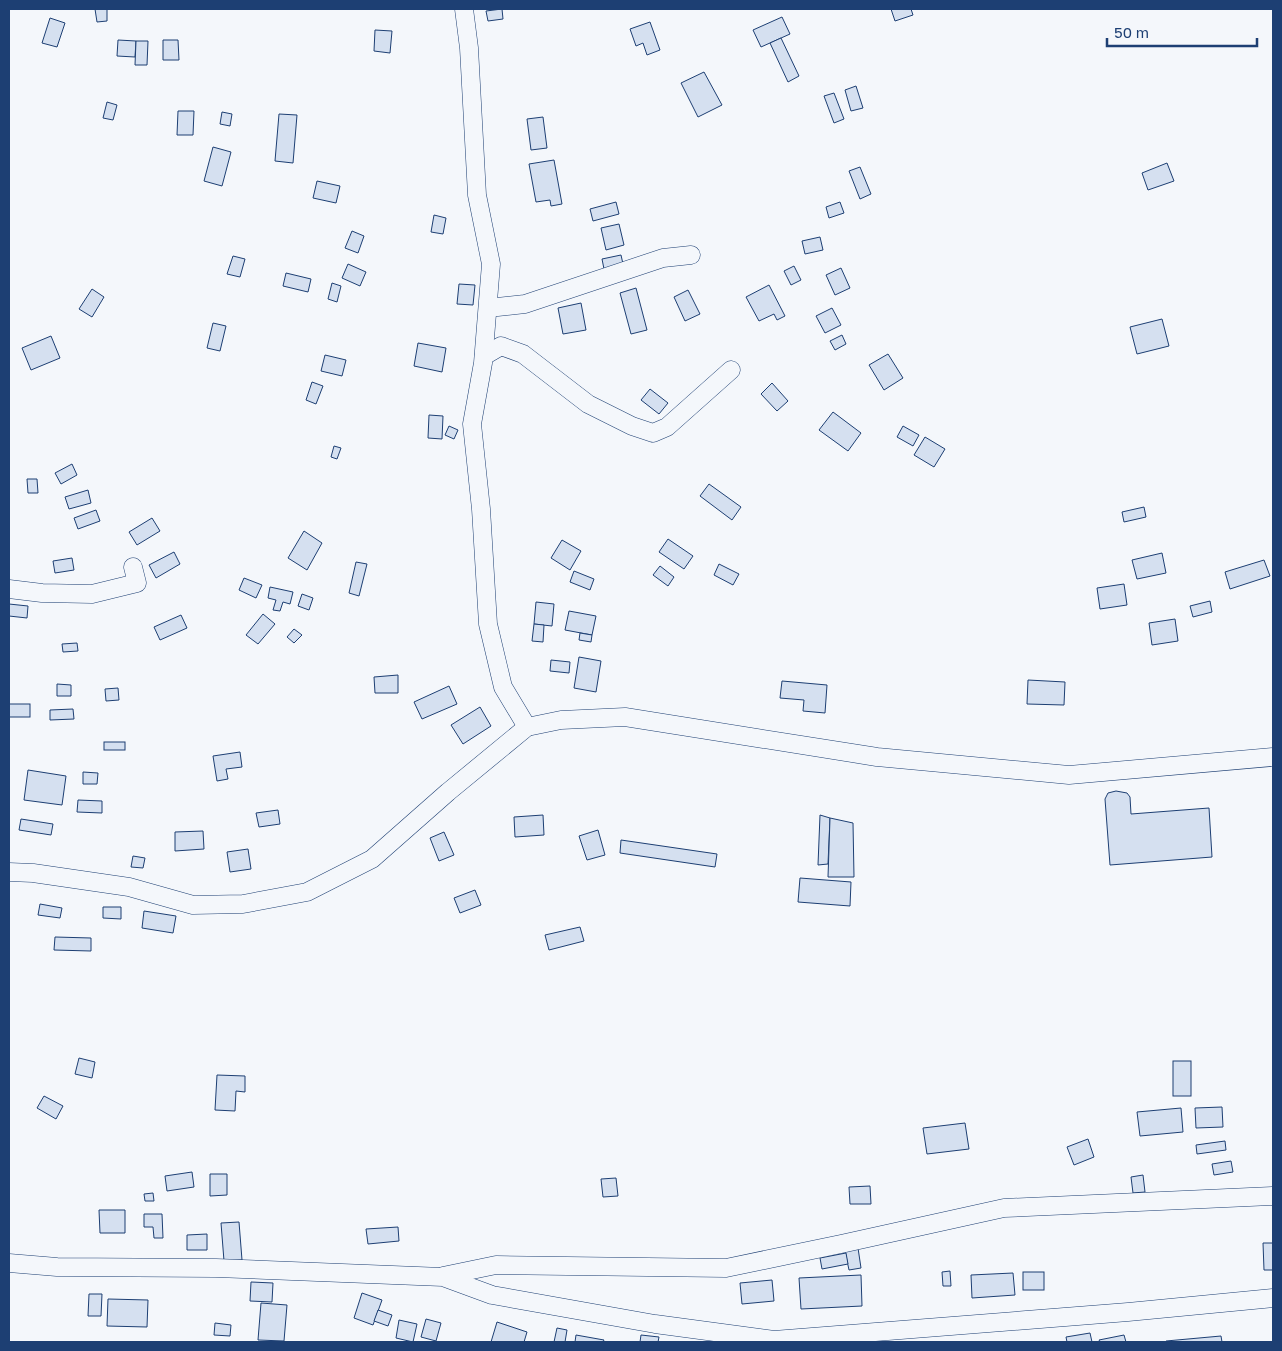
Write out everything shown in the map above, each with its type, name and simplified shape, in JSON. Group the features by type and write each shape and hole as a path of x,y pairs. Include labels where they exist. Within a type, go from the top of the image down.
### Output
{"street":[{"path":"464,9 469,48 477,195 492,264 484,356 472,424 481,509 488,624 504,687 527,726"},
{"path":"488,308 525,304 664,258 691,255"},
{"path":"484,356 500,346 523,354 588,404 632,426 653,432 667,427 732,370"},
{"path":"9,589 42,593 92,594 137,584 133,567"},
{"path":"9,872 33,873 129,887 193,905 243,904 307,892 372,859 527,726 561,720 625,717 877,757 1070,775 1273,757"},
{"path":"9,1263 57,1267 216,1268 443,1276 496,1264 726,1268 1004,1208 1273,1196"},
{"path":"443,1276 492,1295 655,1324 774,1340 859,1338 1273,1298"}],"building":[{"path":"95,9 107,9 107,21 97,22"},
{"path":"502,9 503,19 488,21 486,11"},
{"path":"891,9 911,9 913,15 895,21"},
{"path":"782,17 790,34 761,47 753,30"},
{"path":"50,18 65,23 57,47 42,43"},
{"path":"650,22 660,50 647,55 643,43 636,46 630,29"},
{"path":"375,30 392,31 390,53 374,51"},
{"path":"781,38 799,76 788,82 770,43"},
{"path":"118,40 136,41 135,57 117,56"},
{"path":"163,40 178,40 179,60 163,60"},
{"path":"136,41 148,41 147,65 135,65"},
{"path":"704,72 722,105 698,117 681,83"},
{"path":"856,86 863,108 851,111 845,90"},
{"path":"834,93 844,119 834,123 824,96"},
{"path":"107,102 117,105 113,120 103,118"},
{"path":"178,111 194,111 193,135 177,135"},
{"path":"222,112 232,114 230,126 220,124"},
{"path":"279,114 297,115 293,163 275,161"},
{"path":"543,117 547,148 531,150 527,119"},
{"path":"213,147 231,152 222,186 204,181"},
{"path":"554,160 562,204 551,206 550,200 536,202 529,164"},
{"path":"1167,163 1174,181 1148,190 1142,173"},
{"path":"860,167 871,194 860,199 849,171"},
{"path":"317,181 340,186 336,203 313,198"},
{"path":"616,202 619,214 593,221 590,209"},
{"path":"840,202 844,213 829,218 826,207"},
{"path":"434,215 446,218 443,234 431,232"},
{"path":"619,224 624,245 606,250 601,228"},
{"path":"352,231 364,236 358,253 345,248"},
{"path":"820,237 823,250 805,254 802,241"},
{"path":"621,255 623,264 604,269 602,259"},
{"path":"233,256 245,259 240,277 227,274"},
{"path":"348,264 366,272 360,286 342,278"},
{"path":"794,266 801,280 791,285 784,271"},
{"path":"841,268 850,288 835,295 826,275"},
{"path":"286,273 311,279 308,292 283,286"},
{"path":"332,283 341,286 337,302 328,299"},
{"path":"459,284 475,285 473,305 457,304"},
{"path":"769,285 785,316 777,320 774,314 759,321 746,297"},
{"path":"636,288 647,330 631,334 620,293"},
{"path":"92,289 104,297 92,317 79,309"},
{"path":"688,290 700,314 685,321 674,297"},
{"path":"581,303 586,330 563,334 558,308"},
{"path":"832,308 841,325 825,333 816,316"},
{"path":"1162,319 1169,346 1137,354 1130,327"},
{"path":"213,323 226,326 220,351 207,348"},
{"path":"842,335 846,344 835,350 830,341"},
{"path":"51,336 60,358 31,370 22,348"},
{"path":"418,343 446,348 442,372 414,366"},
{"path":"888,354 903,378 884,390 869,365"},
{"path":"325,355 346,360 342,376 321,371"},
{"path":"312,382 323,386 316,404 306,400"},
{"path":"772,383 788,401 777,411 761,394"},
{"path":"650,389 668,403 659,414 641,400"},
{"path":"833,412 861,433 848,451 819,430"},
{"path":"429,415 443,416 442,439 428,438"},
{"path":"449,426 458,430 454,439 445,435"},
{"path":"903,426 919,435 913,446 897,437"},
{"path":"925,437 945,449 934,467 914,455"},
{"path":"334,446 341,448 337,459 331,457"},
{"path":"72,464 77,475 61,484 55,473"},
{"path":"27,479 37,479 38,493 28,493"},
{"path":"709,484 741,507 732,520 700,496"},
{"path":"88,490 91,503 69,509 65,497"},
{"path":"1144,507 1146,517 1124,522 1122,512"},
{"path":"96,510 100,521 78,529 74,518"},
{"path":"152,518 160,531 137,545 129,532"},
{"path":"304,531 322,543 307,570 288,558"},
{"path":"668,539 693,556 684,569 659,552"},
{"path":"562,540 581,551 570,570 551,558"},
{"path":"174,552 180,564 156,578 149,565"},
{"path":"1162,553 1166,573 1137,579 1132,560"},
{"path":"72,558 74,570 55,573 53,561"},
{"path":"1264,560 1270,576 1230,589 1225,572"},
{"path":"356,562 367,564 359,596 349,593"},
{"path":"719,564 739,574 733,585 714,575"},
{"path":"660,566 674,577 668,586 653,575"},
{"path":"574,571 594,579 590,590 570,582"},
{"path":"244,578 262,585 256,598 239,590"},
{"path":"1124,584 1127,605 1100,609 1097,588"},
{"path":"270,587 293,592 290,604 283,602 280,611 273,610 276,600 268,598"},
{"path":"302,594 313,598 309,610 298,606"},
{"path":"1210,601 1212,612 1193,617 1190,606"},
{"path":"536,602 554,604 552,626 534,624"},
{"path":"9,604 28,606 27,618 9,616"},
{"path":"569,611 596,616 592,635 565,630"},
{"path":"263,614 275,624 258,644 246,635"},
{"path":"181,615 187,628 160,640 154,627"},
{"path":"1175,619 1178,641 1152,645 1149,623"},
{"path":"534,624 544,625 543,642 532,641"},
{"path":"294,629 302,635 294,643 287,637"},
{"path":"580,633 592,635 591,642 579,640"},
{"path":"77,643 78,651 63,652 62,644"},
{"path":"579,657 601,661 596,692 574,688"},
{"path":"551,660 570,662 569,673 550,671"},
{"path":"398,675 398,693 375,693 374,677"},
{"path":"1028,680 1065,682 1064,705 1027,704"},
{"path":"782,681 827,685 825,713 803,711 804,700 780,698"},
{"path":"57,684 71,685 71,696 57,696"},
{"path":"449,686 457,704 422,719 414,702"},
{"path":"118,688 119,700 106,701 105,689"},
{"path":"9,704 30,704 30,717 9,717"},
{"path":"480,707 491,726 463,744 451,725"},
{"path":"73,709 74,719 50,720 50,710"},
{"path":"104,742 125,742 125,750 104,750"},
{"path":"240,752 242,767 226,769 228,779 217,781 213,756"},
{"path":"28,770 66,776 62,805 24,800"},
{"path":"83,772 98,773 97,784 83,784"},
{"path":"1116,791 1127,793 1130,797 1131,814 1209,808 1212,857 1110,865 1105,799 1108,793"},
{"path":"78,800 102,801 102,813 77,812"},
{"path":"278,810 280,824 259,827 256,813"},
{"path":"543,815 544,835 515,837 514,817"},
{"path":"820,815 830,818 828,864 818,865"},
{"path":"830,818 853,823 854,877 828,877"},
{"path":"21,819 53,824 51,835 19,830"},
{"path":"598,830 605,855 587,860 579,836"},
{"path":"203,831 204,849 175,851 175,832"},
{"path":"444,832 454,855 439,861 430,838"},
{"path":"621,840 717,854 715,867 620,853"},
{"path":"248,849 251,869 230,872 227,852"},
{"path":"133,856 145,858 143,868 131,867"},
{"path":"800,878 851,882 850,906 798,902"},
{"path":"475,890 481,905 460,913 454,898"},
{"path":"40,904 62,908 60,918 38,915"},
{"path":"103,907 121,907 121,919 103,918"},
{"path":"144,911 176,916 173,933 142,928"},
{"path":"580,927 584,941 549,950 545,935"},
{"path":"55,937 91,938 91,951 54,950"},
{"path":"79,1058 95,1062 92,1078 75,1074"},
{"path":"1173,1061 1191,1061 1191,1096 1173,1096"},
{"path":"217,1075 245,1076 245,1092 236,1091 235,1111 215,1110"},
{"path":"44,1096 63,1106 56,1119 37,1108"},
{"path":"1222,1107 1223,1127 1196,1128 1195,1108"},
{"path":"1181,1108 1183,1132 1140,1136 1137,1112"},
{"path":"965,1123 969,1149 927,1154 923,1128"},
{"path":"1088,1139 1094,1157 1074,1165 1067,1147"},
{"path":"1225,1141 1226,1150 1197,1154 1196,1145"},
{"path":"1231,1161 1233,1172 1214,1175 1212,1164"},
{"path":"192,1172 194,1187 167,1191 165,1176"},
{"path":"210,1174 227,1174 227,1195 210,1196"},
{"path":"1143,1175 1145,1192 1133,1193 1131,1177"},
{"path":"616,1178 618,1196 603,1197 601,1179"},
{"path":"870,1186 871,1204 850,1204 849,1187"},
{"path":"153,1193 154,1201 145,1201 144,1194"},
{"path":"99,1210 125,1210 125,1233 100,1233"},
{"path":"144,1214 162,1214 163,1238 154,1238 153,1227 144,1227"},
{"path":"239,1222 242,1260 224,1261 221,1223"},
{"path":"398,1227 399,1241 368,1244 366,1229"},
{"path":"207,1234 207,1250 187,1250 187,1235"},
{"path":"1263,1243 1273,1243 1273,1270 1264,1270"},
{"path":"858,1248 861,1268 849,1270 845,1251"},
{"path":"846,1253 848,1264 822,1269 820,1258"},
{"path":"950,1271 951,1286 943,1286 942,1272"},
{"path":"1023,1272 1044,1272 1044,1290 1023,1290"},
{"path":"1013,1273 1015,1295 972,1298 971,1275"},
{"path":"861,1275 862,1306 801,1309 799,1278"},
{"path":"772,1280 774,1301 742,1304 740,1283"},
{"path":"251,1282 273,1283 272,1302 250,1301"},
{"path":"362,1293 382,1300 373,1325 354,1318"},
{"path":"89,1294 102,1294 101,1316 88,1316"},
{"path":"108,1299 148,1300 147,1327 107,1326"},
{"path":"261,1303 287,1305 284,1341 258,1340"},
{"path":"378,1310 392,1315 388,1326 374,1321"},
{"path":"426,1319 441,1323 436,1341 421,1337"},
{"path":"399,1320 417,1324 413,1342 396,1338"},
{"path":"497,1322 527,1332 524,1342 491,1342"},
{"path":"215,1323 231,1325 230,1336 214,1335"},
{"path":"557,1328 567,1330 565,1342 554,1342"},
{"path":"1090,1333 1092,1342 1067,1342 1066,1337"},
{"path":"576,1335 604,1340 603,1342 575,1342"},
{"path":"641,1335 659,1337 658,1342 640,1342"},
{"path":"1124,1335 1126,1342 1100,1342 1099,1340"},
{"path":"1221,1336 1222,1342 1166,1342 1166,1341"}]}
